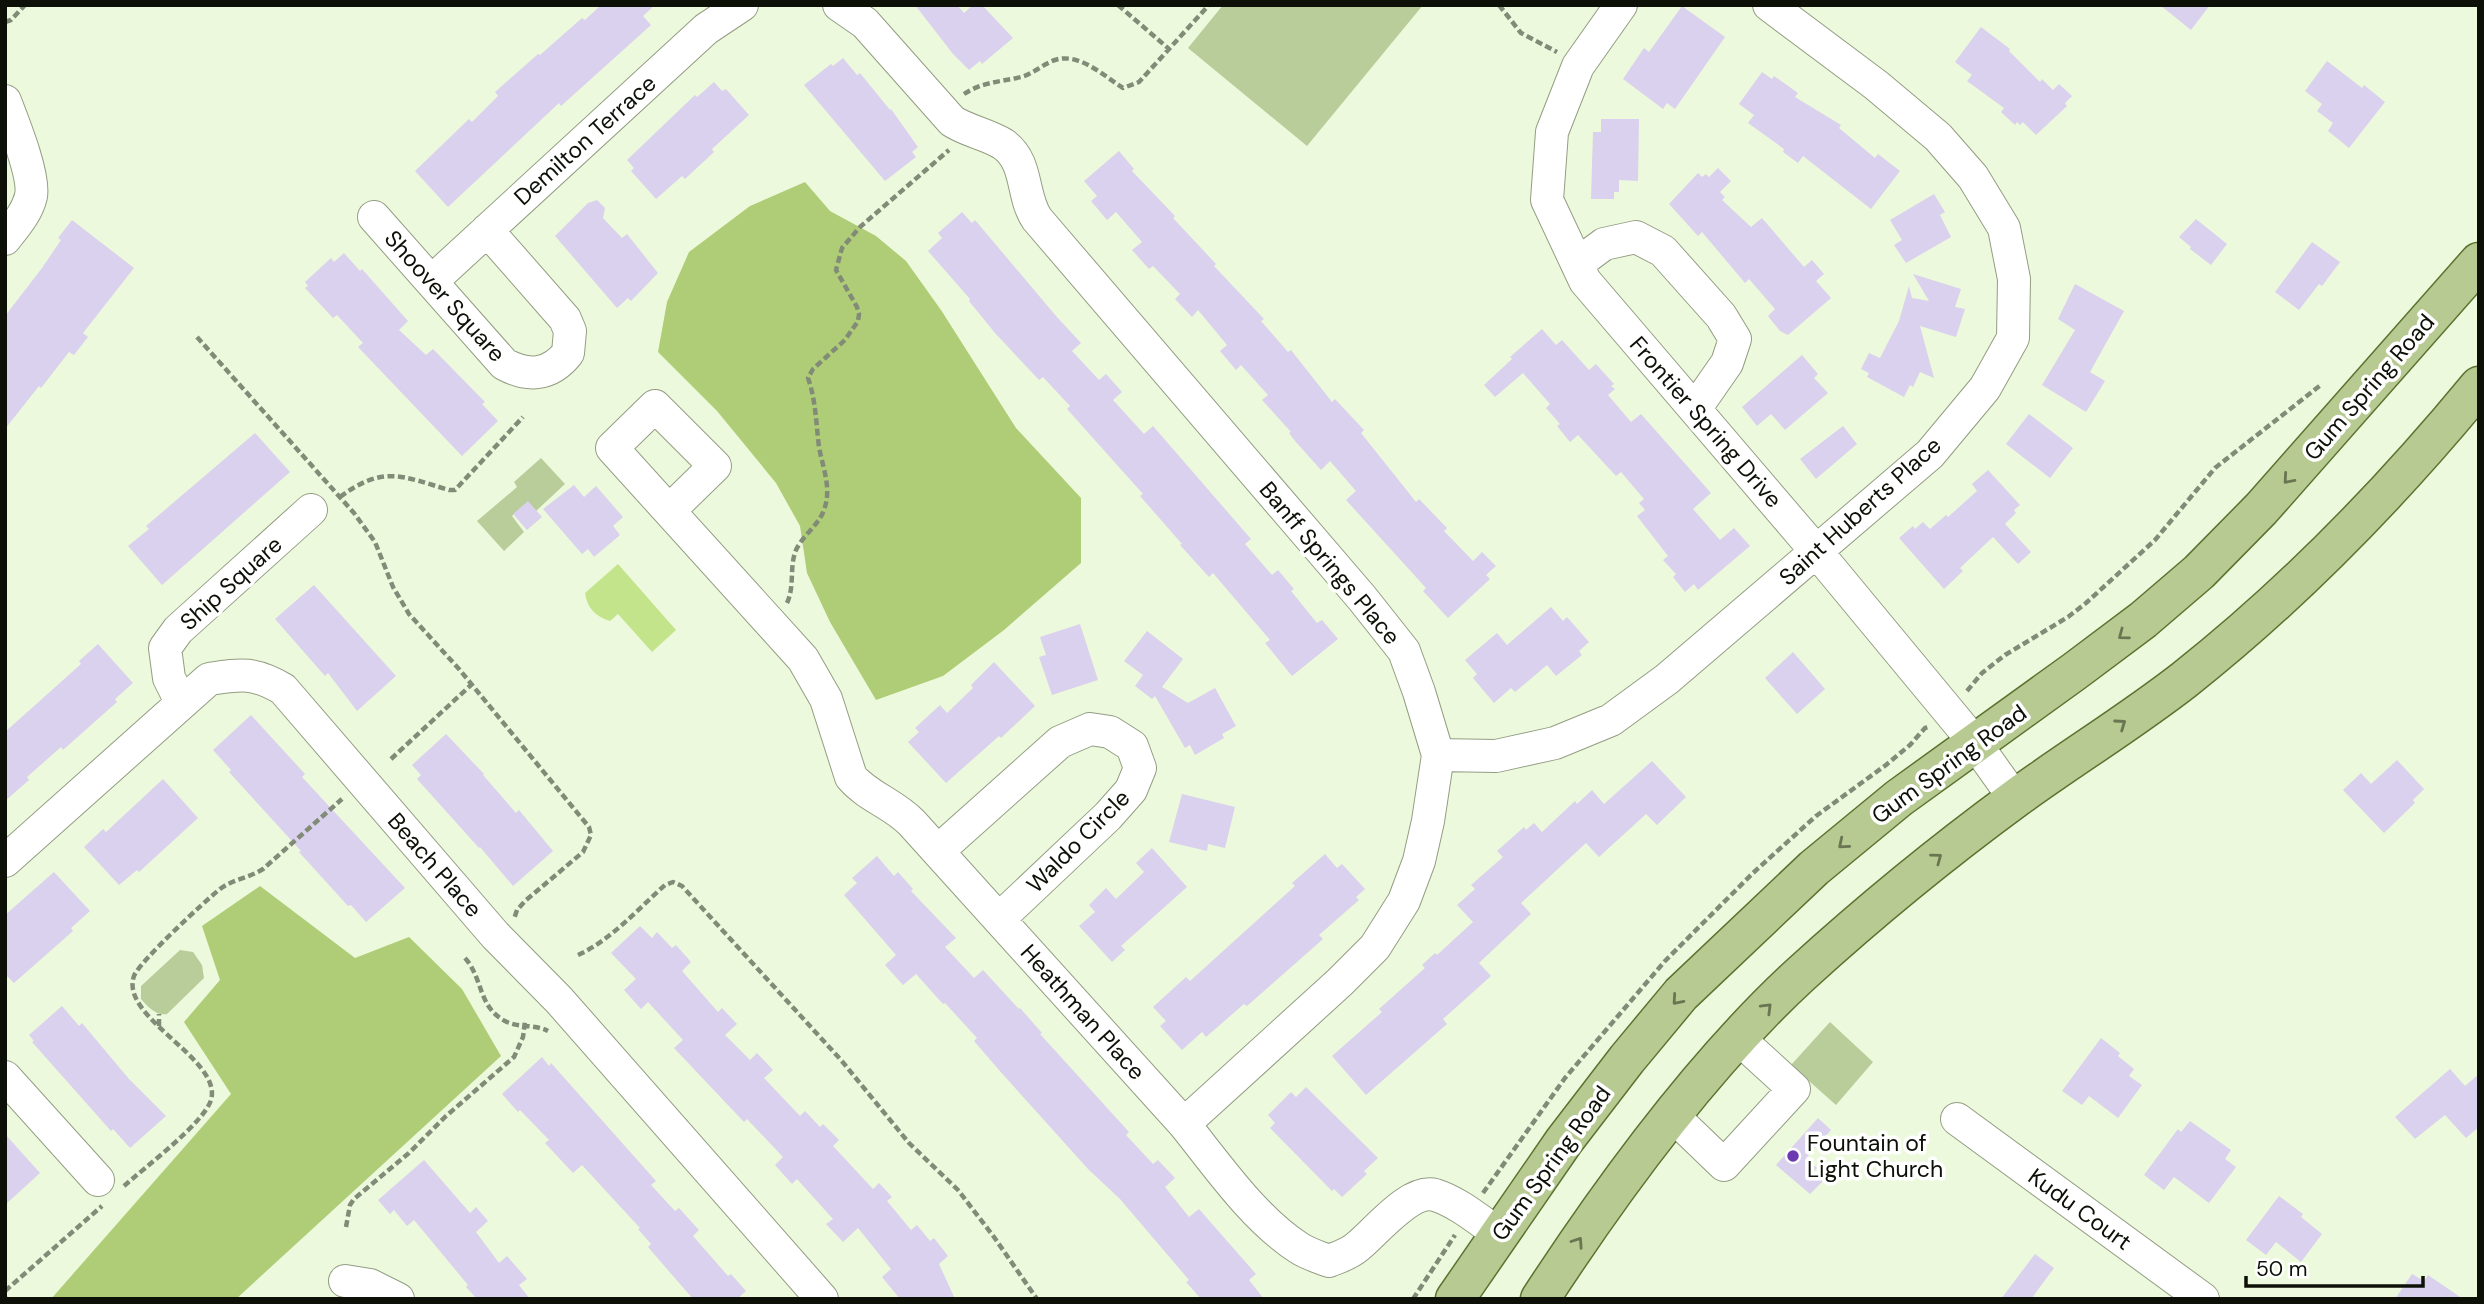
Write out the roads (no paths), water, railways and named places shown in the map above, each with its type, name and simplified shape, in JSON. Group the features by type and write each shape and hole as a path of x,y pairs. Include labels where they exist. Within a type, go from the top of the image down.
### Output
{"main road":[{"name":"Gum Spring Road","path":"1455,1299 1564,1141 1681,994 1814,868 1899,798 2143,620 2199,572 2261,509 2479,262"},
{"path":"1540,1299 1601,1209 1672,1116 1738,1038 1799,976 1925,867 2015,799 2181,682 2283,596 2389,491 2479,386"}],"street":[{"name":"Demilton Terrace","path":"432,281 704,15 742,5"},
{"name":"Banff Springs Place","path":"839,5 865,23 951,105 952,121 1003,145 1014,154 1031,211 1037,219 1362,598 1404,651 1419,692 1438,755 1419,861 1404,901 1375,947 1184,1124"},
{"name":"Frontier Spring Drive","path":"1621,5 1578,66 1552,132 1547,200 1585,281 1816,551 1975,743 2015,799"},
{"name":"Saint Huberts Place","path":"1438,755 1496,756 1555,743 1611,720 1667,679 1930,454 1985,388 2013,338 2014,279 2004,228 1973,177 1938,137 1876,85 1769,5"},
{"path":"5,101 26,159 32,194 22,217 5,239"},
{"name":"Shoover Square","path":"374,216 504,364 528,373 542,372 562,362 568,353 571,342 565,318 487,230"},
{"path":"1577,264 1604,244 1636,237 1663,251 1721,316 1735,339 1727,363 1695,409"},
{"name":"Ship Square","path":"181,702 169,678 165,648 178,630 312,510"},
{"name":"Heathman Place","path":"670,510 816,677 832,715 851,777 859,787 904,814 1184,1124 1264,1218 1300,1248 1329,1262 1356,1248 1406,1203 1424,1194 1434,1194 1446,1200 1499,1234"},
{"name":"Beach Place","path":"5,861 181,702 209,680 234,675 263,678 283,689 495,935 559,1000 822,1299"},
{"name":"Waldo Circle","path":"938,851 1060,742 1090,729 1110,732 1132,746 1140,768 1131,790 1108,816 999,919"},
{"path":"1672,1116 1724,1165 1794,1089 1738,1038"},
{"path":"5,1077 109,1190"},
{"name":"Kudu Court","path":"1957,1119 2203,1299"},
{"path":"345,1281 370,1285 398,1299"}],"place":[{"name":"Fountain of Light Church","path":"1793,1156"}]}
